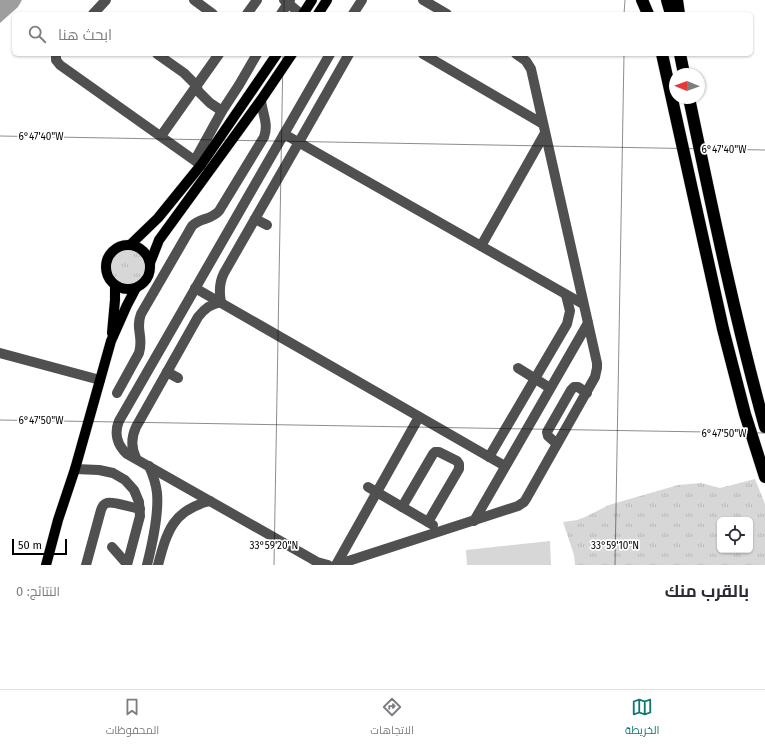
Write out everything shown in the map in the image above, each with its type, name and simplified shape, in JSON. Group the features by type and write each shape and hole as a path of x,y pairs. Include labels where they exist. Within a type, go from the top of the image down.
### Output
{"highway":[{"path":"642,0 647,12"},
{"path":"650,0 653,12"},
{"path":"667,0 670,12"},
{"path":"677,0 679,12"},
{"path":"662,56 723,329 745,414 765,477"},
{"path":"680,56 683,68"},
{"path":"690,104 736,315 752,382 765,427"}],"main road":[{"path":"303,12 312,0"},
{"path":"319,12 327,0"},
{"path":"130,245 158,218 276,56"},
{"path":"150,263 145,253 141,249 136,246 123,245 116,248 107,259 106,274 115,286 125,290 136,288 145,282 150,270 150,263 159,240 261,100 291,56"},
{"path":"111,341 115,286"},
{"path":"46,565 111,341 136,288"}],"street":[{"path":"99,12 106,0"},
{"path":"194,0 209,12"},
{"path":"248,12 257,0"},
{"path":"354,12 362,0"},
{"path":"423,0 444,12"},
{"path":"282,12 287,1 300,12"},
{"path":"56,56 56,60 60,65 198,162 222,111 256,56"},
{"path":"161,56 184,73 210,103 222,111"},
{"path":"161,136 218,56"},
{"path":"328,565 317,562 124,451 116,434 117,425 329,56"},
{"path":"221,302 219,288 224,273 348,56"},
{"path":"426,56 544,129"},
{"path":"336,565 474,521 518,506 524,502 595,377 597,368 588,324 531,69 526,61 519,56"},
{"path":"117,393 141,348 142,339 138,326 141,314 192,226 199,221 214,216 219,211 264,137 266,125 261,100"},
{"path":"481,246 544,129"},
{"path":"284,134 583,304"},
{"path":"255,218 267,225"},
{"path":"195,288 505,466"},
{"path":"489,457 567,324 570,316 570,307 566,295"},
{"path":"136,458 132,446 132,440 136,427 202,311 208,306 221,302"},
{"path":"474,521 588,324"},
{"path":"0,353 100,380"},
{"path":"518,368 550,388"},
{"path":"167,372 178,378"},
{"path":"557,444 548,436 547,432 571,390 574,387 578,387 587,392"},
{"path":"336,565 419,416"},
{"path":"402,507 435,452 439,452 456,461 459,464 459,469 428,522"},
{"path":"146,565 153,538 157,505 156,485 149,466"},
{"path":"75,469 106,471 113,473 125,480 134,490 139,502 139,522 127,565"},
{"path":"368,487 443,531"},
{"path":"158,565 169,532 173,525 186,512 202,503 210,501"},
{"path":"86,565 103,506 110,503 140,509"},
{"path":"112,547 127,565"}],"green space":[{"path":"128,249 138,252 143,257 146,267 143,277 138,282 128,285 118,282 113,277 110,267 113,257 118,252"},
{"path":"755,479 765,504 765,565 575,565 574,555 563,522 577,520 609,505 678,485 701,483 720,488"},
{"path":"550,541 551,565 467,565 466,550"}],"shaded area":[{"path":"0,0 22,0 18,7 0,23"}]}
